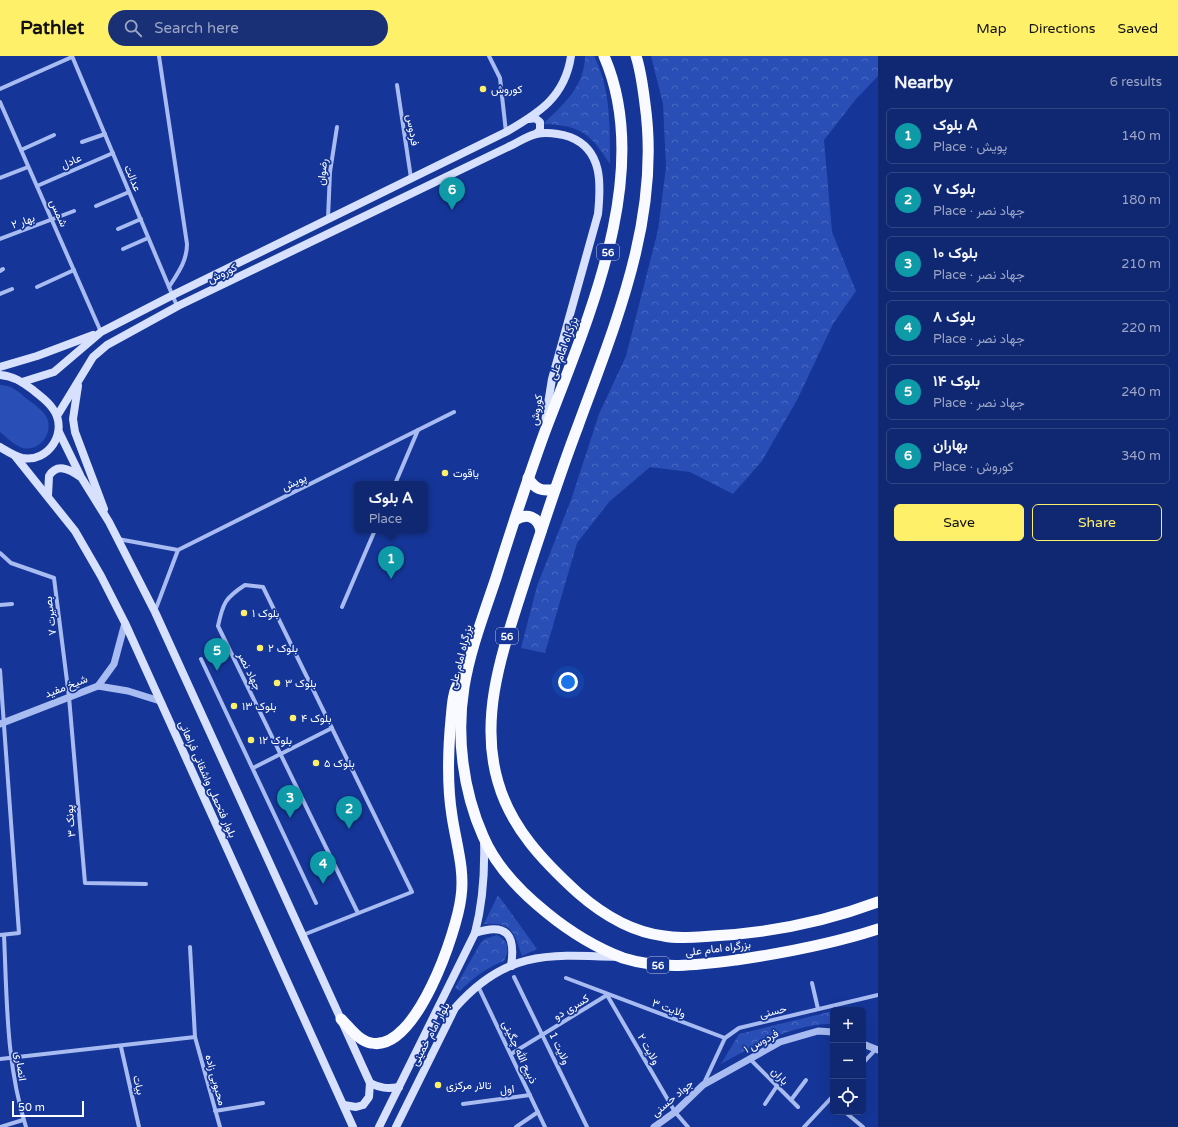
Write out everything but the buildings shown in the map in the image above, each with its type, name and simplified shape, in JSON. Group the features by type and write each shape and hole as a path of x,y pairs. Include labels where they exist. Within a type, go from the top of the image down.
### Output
{"highway":[{"name":"بزرگراه امام علی","path":"604,56 614,88 618,109 621,170 619,199 610,246 594,301 528,478 472,653 464,688 461,738 463,765 470,797 483,837 499,863 529,898 572,931 622,957 659,965 697,965 816,946 878,928"},
{"name":"بزرگراه امام علی","path":"636,56 648,120 649,159 647,198 637,251 623,303 555,489 505,642 496,679 490,729 494,767 504,800 522,833 544,860 584,898 606,914 637,930 666,937 703,937 771,931 838,915 878,902"},
{"path":"528,478 532,485 539,490 547,491 555,489"},
{"path":"515,520 526,515 532,516 537,520 541,531"},
{"path":"341,1019 359,1037 373,1044 389,1041 400,1033 418,1011 442,963 454,930 461,896 462,864 452,815 448,751 454,694 472,653"}],"main road":[{"name":"کوروش","path":"22,382 54,372 101,332 171,291 328,219 506,132 529,119 559,92 565,80 571,56"},
{"path":"529,119 535,118 541,124 540,130 536,134"},
{"name":"کوروش","path":"57,416 93,357 107,345 178,306 536,134 563,135 577,140 589,149 596,162 600,187 598,214 552,379 542,441"},
{"path":"1,369 101,332"},
{"path":"1,369 22,382 48,403 57,416"},
{"path":"82,375 75,400 73,419 75,432 109,522"},
{"name":"بلوار فتحعلی واشقانی فراهانی","path":"57,416 59,432 81,478 109,522 155,612 370,1082"},
{"path":"0,447 8,454 27,458 39,456 52,447 59,432"},
{"name":"بلوار فتحعلی واشقانی فراهانی","path":"8,454 48,496 74,531 101,576 125,623 353,1127"},
{"path":"48,496 49,476 56,469 66,468 81,478"},
{"name":"بلوار امام خمینی","path":"379,1127 475,933 484,885 483,837"},
{"path":"475,933 492,929 501,930 508,934 513,943 511,966"},
{"name":"بلوار امام خمینی","path":"396,1127 455,1008 478,985 503,969 530,958 556,956 622,957"},
{"path":"344,1105 356,1107 363,1105 369,1097 370,1082"},
{"path":"370,1082 377,1087 388,1089 398,1087"}],"street":[{"path":"0,89 72,56"},
{"name":"عدالت","path":"72,56 178,306"},
{"path":"159,56 187,244 187,254 171,291"},
{"path":"489,56 500,78 506,132"},
{"name":"فردوس","path":"397,85 411,178"},
{"name":"شمس","path":"0,102 101,332"},
{"name":"رضوان","path":"328,219 330,172 337,126"},
{"path":"82,142 104,134"},
{"path":"21,150 54,135"},
{"name":"عادل","path":"37,186 112,153"},
{"path":"0,178 28,167"},
{"path":"96,206 129,192"},
{"name":"بهار ۲","path":"0,239 74,211"},
{"path":"118,229 141,219"},
{"path":"123,249 148,238"},
{"path":"37,287 74,270"},
{"path":"0,294 12,289"},
{"name":"پویش","path":"178,550 454,412"},
{"path":"396,481 418,430"},
{"path":"342,607 374,533"},
{"path":"118,539 178,550 155,612"},
{"name":"بصیرت ۷","path":"0,553 11,562 54,578 69,697"},
{"name":"جهاد نصر","path":"303,935 358,914 412,892 263,587 245,585 228,598 222,607 218,626 358,914"},
{"path":"0,605 12,604"},
{"name":"شیخ مفید","path":"2,723 98,686 114,664 125,623"},
{"path":"201,659 316,903"},
{"path":"0,670 2,723 19,933 2,935"},
{"path":"98,686 128,691 160,701"},
{"name":"پونک ۳","path":"69,697 85,883 146,884"},
{"path":"253,768 332,728"},
{"name":"انصاری","path":"2,935 10,1058 13,1082 26,1127"},
{"name":"محبوبی زاده","path":"190,947 195,1037 220,1127"},
{"name":"ولایت 1","path":"514,977 588,1127"},
{"name":"ولایت ۳","path":"566,978 607,995 725,1038"},
{"path":"812,983 818,1010"},
{"name":"ذبیح الله چگینی","path":"478,985 545,1127"},
{"name":"کسری دو","path":"511,1054 607,995"},
{"name":"ولایت ۲","path":"607,995 675,1112 688,1127"},
{"name":"حسنی","path":"725,1038 739,1028 878,995"},
{"name":"فردوس ۱","path":"703,1085 780,1042 797,1036 818,1032 830,1032"},
{"path":"0,1059 195,1037"},
{"path":"703,1085 725,1038"},
{"path":"866,1045 877,1050 866,1060"},
{"name":"بیات","path":"121,1046 139,1127"},
{"name":"باران","path":"750,1059 798,1107"},
{"path":"791,1100 806,1080"},
{"name":"جواد حسنی","path":"654,1127 675,1112 703,1085"},
{"path":"765,1104 777,1086"},
{"name":"اول","path":"463,1104 530,1095"},
{"path":"804,1127 830,1101"},
{"path":"215,1110 263,1103"},
{"path":"516,1127 538,1112"},
{"path":"849,1115 863,1127"},
{"path":"0,1126 23,1120"}],"green space":[{"path":"585,56 594,56 604,82 607,95 610,164 590,138 583,133 566,126 543,124 558,110 577,86 584,67"},
{"path":"651,56 878,56 878,76 856,99 824,140 832,232 856,291 833,324 797,400 762,461 733,494 690,472 650,467 609,502 577,543 545,653 521,648 537,586 571,500 599,414 626,356 658,230 666,167 663,104"},
{"path":"0,385 15,389 38,407 47,418 49,424 48,431 42,442 38,445 32,448 20,447 0,432"},
{"path":"498,895 537,949 522,956 517,941 510,930 501,925 484,924"},
{"path":"497,935 504,940 507,946 508,950 504,961 480,973 460,991 455,988 480,944 485,939"},
{"path":"830,1012 830,1024 804,1027 789,1031 761,1043 721,1064 739,1034"}],"place":[{"name":"کوروش","path":"483,89"},
{"name":"بهاران","path":"452,210"},
{"name":"یاقوت","path":"445,473"},
{"name":"بلوک A","path":"391,579"},
{"name":"بلوک ۱","path":"244,613"},
{"name":"بلوک ۲","path":"260,648"},
{"name":"بلوک ۱۴","path":"217,671"},
{"name":"بلوک ۳","path":"277,683"},
{"name":"بلوک ۱۳","path":"234,706"},
{"name":"بلوک ۴","path":"293,718"},
{"name":"بلوک ۱۲","path":"251,740"},
{"name":"بلوک ۵","path":"316,763"},
{"name":"بلوک ۱۰","path":"290,818"},
{"name":"بلوک ۷","path":"349,829"},
{"name":"بلوک ۸","path":"323,884"},
{"name":"تالار مرکزی","path":"438,1085"}]}
